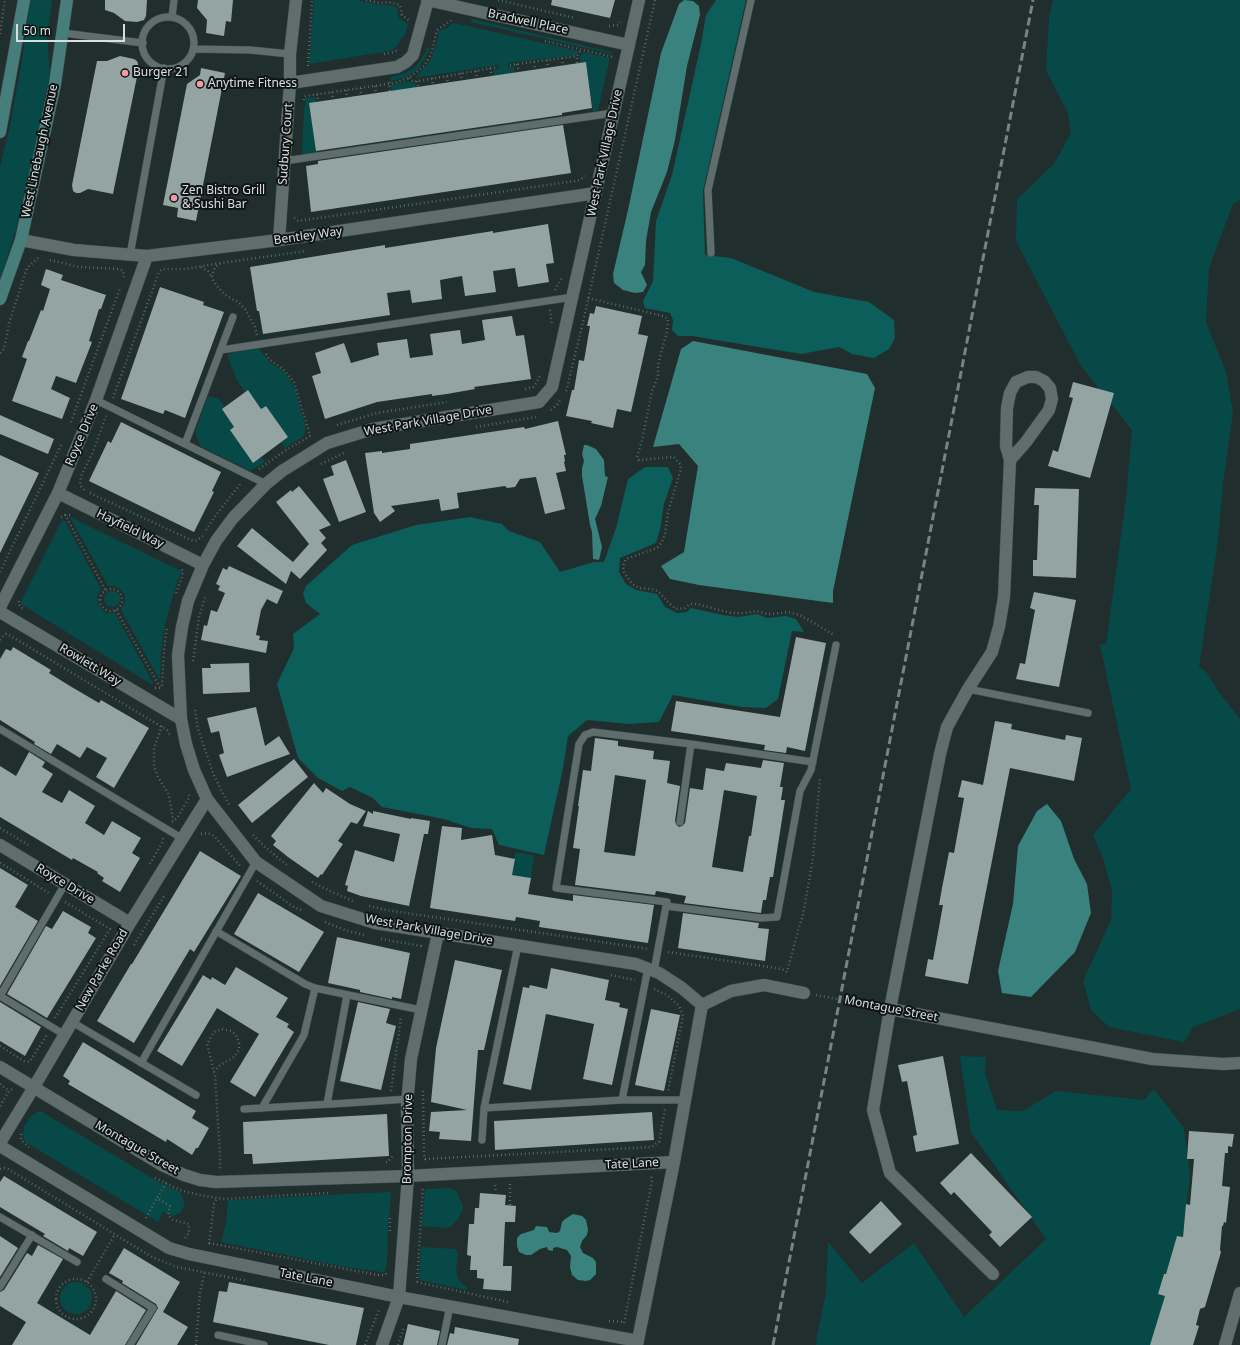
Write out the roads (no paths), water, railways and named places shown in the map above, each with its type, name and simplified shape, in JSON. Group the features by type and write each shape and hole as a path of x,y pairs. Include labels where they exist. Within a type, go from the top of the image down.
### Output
{"main road":[{"path":"0,132 24,0"},
{"name":"West Linebaugh Avenue","path":"0,299 21,240 55,84 67,0"}],"street":[{"name":"Sudbury Court","path":"279,240 290,83 290,54 296,0"},
{"name":"Bradwell Place","path":"428,0 629,45"},
{"path":"290,83 390,68 406,62 413,55 428,0"},
{"name":"West Park Village Drive","path":"639,0 552,387 539,402 373,429 327,443 282,471 266,484 233,518 216,541 203,565 188,601 178,655 181,719 186,744 194,770 207,799 256,862 321,906 375,924 636,964 651,970 682,988 702,1005"},
{"name":"Bentley Way","path":"21,240 74,250 147,256 279,240 596,193"},
{"name":"Royce Drive","path":"0,607 58,493 96,400 147,256"},
{"path":"993,1274 890,1173 873,1110 890,1009 940,754 947,727 968,689 992,652 999,627 1004,597 1010,460 1006,446 1007,408 1010,393 1016,382 1028,377 1036,377 1044,381 1050,388 1052,399 1049,410 1026,442 1010,460"},
{"name":"Hayfield Way","path":"58,493 203,565"},
{"name":"Rowlett Way","path":"0,612 181,719"},
{"name":"New Parke Road","path":"0,1145 130,923 207,799"},
{"name":"Royce Drive","path":"0,845 130,923"},
{"name":"Brompton Drive","path":"382,1345 399,1297 408,1176 408,1098 411,1059 438,933"},
{"path":"674,1162 702,1005 731,991 764,985 804,993"},
{"name":"Montague Street","path":"890,1009 1152,1059 1223,1064 1240,1063"},
{"name":"Montague Street","path":"0,1066 162,1165 184,1175 200,1180 220,1182 408,1176"},
{"name":"Tate Lane","path":"0,1145 169,1248 207,1258 399,1297 622,1338 638,1343 674,1162 408,1176"},
{"path":"1225,1345 1240,1293"}],"lane":[{"path":"172,17 174,0"},
{"path":"711,253 708,190 751,0"},
{"path":"163,17 172,17 184,22 190,28 194,40 194,49 189,58 183,64 173,68 164,68 149,60 144,52 143,43 145,31 150,24 163,17"},
{"path":"63,33 143,43"},
{"path":"194,49 250,50 290,54"},
{"path":"130,255 164,68"},
{"path":"284,161 613,113"},
{"path":"221,350 573,297"},
{"path":"185,444 233,317"},
{"path":"96,400 266,484"},
{"path":"666,906 761,918 778,917 800,791 811,770 813,762 836,645"},
{"path":"968,689 1088,713"},
{"path":"0,728 182,838"},
{"path":"622,1100 644,983 651,970 658,951 667,902 556,888 579,744 585,735 592,732 691,744 813,762"},
{"path":"680,822 691,744"},
{"path":"141,1063 256,862"},
{"path":"65,884 0,996 65,1035"},
{"path":"216,931 305,984 315,988 421,1010"},
{"path":"482,1140 484,1108 518,945"},
{"path":"262,1108 304,1035 315,988"},
{"path":"327,1104 347,995"},
{"path":"72,1022 196,1095"},
{"path":"244,1109 408,1098"},
{"path":"484,1108 622,1100 685,1100"},
{"path":"0,1217 77,1262"},
{"path":"0,1287 32,1235"},
{"path":"106,1279 152,1308 130,1345"},
{"path":"442,1345 450,1306"},
{"path":"218,1335 264,1345"}],"railway":[{"path":"773,1345 1033,0"}],"place":[{"name":"Burger 21","path":"125,73"},
{"name":"Anytime Fitness","path":"200,84"},
{"name":"Zen Bistro Grill & Sushi Bar","path":"174,198"}]}
